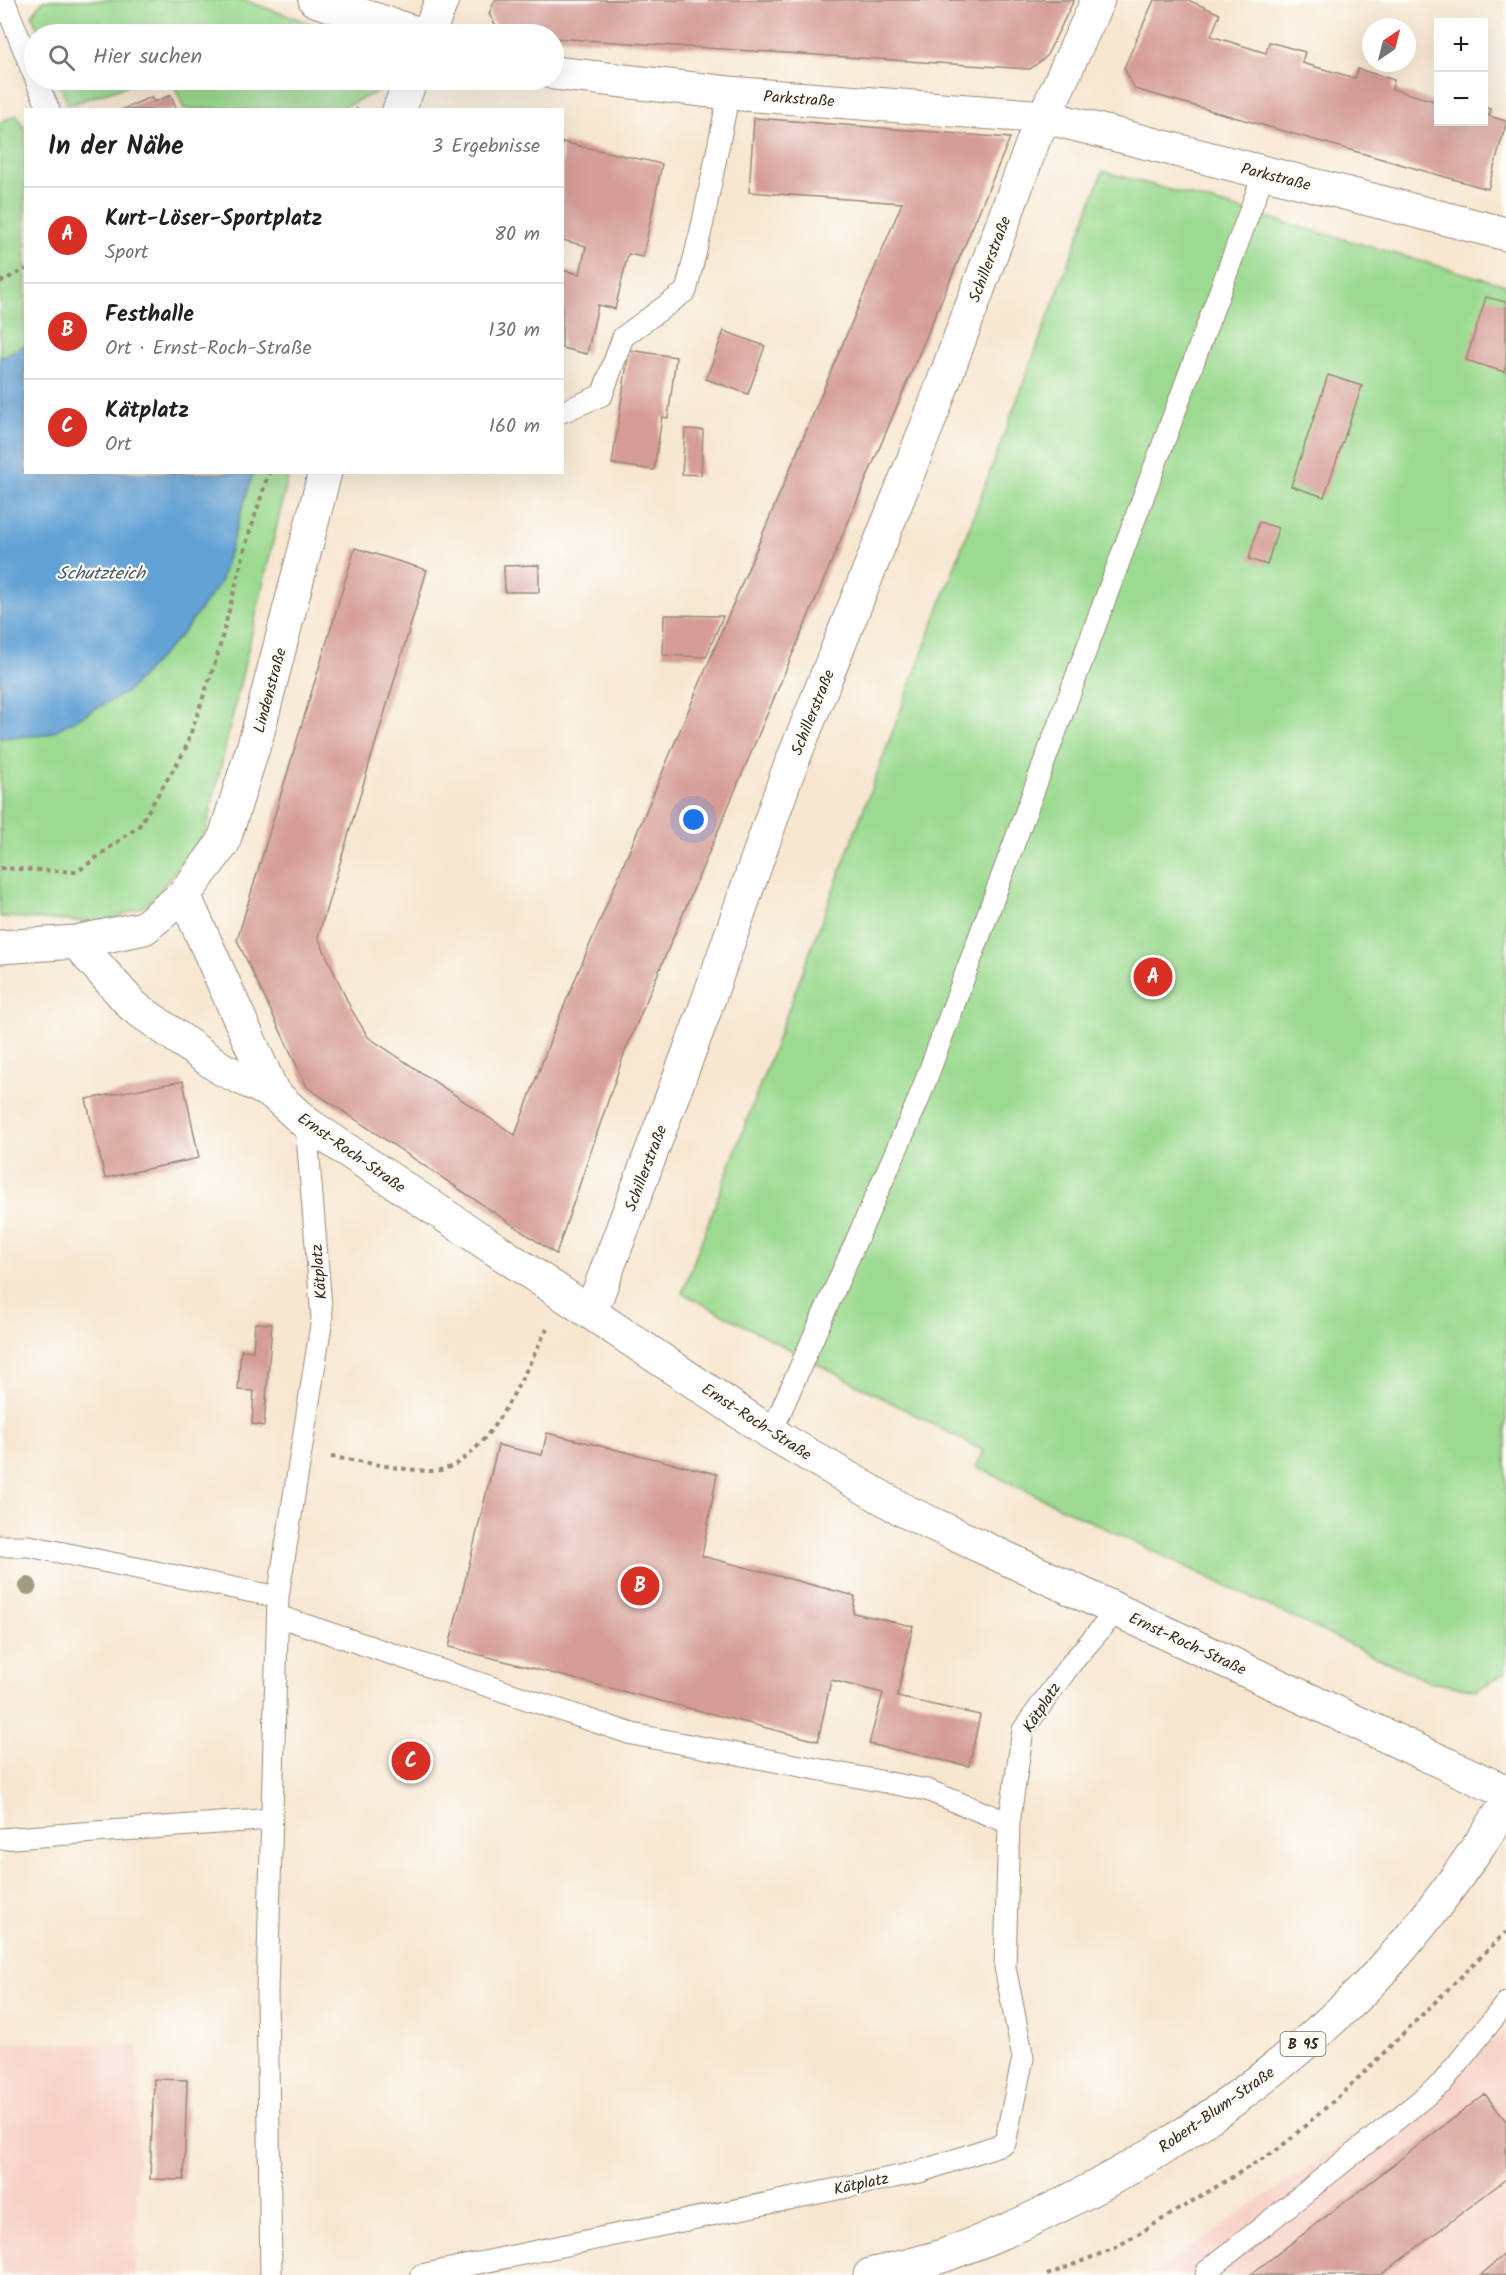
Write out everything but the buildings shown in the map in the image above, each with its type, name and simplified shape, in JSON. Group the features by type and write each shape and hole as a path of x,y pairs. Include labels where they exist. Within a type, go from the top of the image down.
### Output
{"street":[{"path":"315,0 388,24"},
{"path":"432,24 442,0"},
{"path":"1046,117 1098,0"},
{"name":"Parkstraße","path":"564,74 729,93 1046,117 1506,234"},
{"path":"400,108 407,90"},
{"name":"Schillerstraße","path":"578,1304 703,1015 786,777 929,421 1034,140 1046,117"},
{"name":"Lindenstraße","path":"76,942 144,928 184,895 223,843 257,735 325,474"},
{"path":"184,895 273,1094"},
{"path":"0,947 76,942"},
{"name":"Ernst-Roch-Straße","path":"76,942 133,1006 222,1070 273,1094 306,1123 771,1433 905,1511 1506,1792"},
{"name":"Robert-Blum-Straße","path":"870,2275 947,2254 1040,2214 1111,2177 1181,2136 1279,2065 1365,1988 1421,1924 1506,1805"}],"lane":[{"path":"4,0 24,50"},
{"path":"40,90 48,108"},
{"path":"564,410 602,395 623,337 686,291 703,222 729,93"},
{"path":"771,1433 918,1101 1264,173"},
{"name":"Kätplatz","path":"271,2275 267,1992 278,1607 322,1319 306,1123"},
{"path":"0,1546 29,1546 278,1607 632,1734 927,1790 1009,1823"},
{"name":"Kätplatz","path":"421,2275 919,2172 1005,2143 1023,2058 1005,1967 1009,1823 1023,1730 1070,1665 1117,1610"},
{"path":"0,1839 272,1819"},
{"path":"1206,2275 1207,2271 1442,2083 1506,2003"}],"path":[{"path":"0,282 24,270"},
{"path":"0,868 77,872 139,826 185,750 217,657 247,541 268,474"},
{"path":"302,1453 433,1471 465,1460 493,1430 578,1304"},
{"path":"1047,2275 1115,2248 1277,2150 1344,2092 1506,1932"}],"shaded area":[{"path":"1506,2032 1506,2275 1151,2275"},
{"path":"0,2042 139,2046 136,2275 0,2275"}],"green space":[{"path":"43,0 244,0 312,24 36,24 32,15"},
{"path":"62,90 113,90 69,105"},
{"path":"176,90 382,90 340,108 184,108"},
{"path":"17,115 24,128 24,474 289,474 206,830 186,859 147,905 104,923 0,917 0,122"},
{"path":"1103,171 1506,285 1506,1672 1477,1690 1429,1682 976,1467 984,1451 682,1293"}],"water":[{"name":"Schutzteich","path":"24,346 24,474 253,474 220,583 182,634 127,692 47,735 0,738 0,358"}],"place":[{"name":"Kurt-Löser-Sportplatz","path":"1153,977"},
{"name":"Festhalle","path":"640,1586"},
{"name":"Kätplatz","path":"411,1761"}]}
